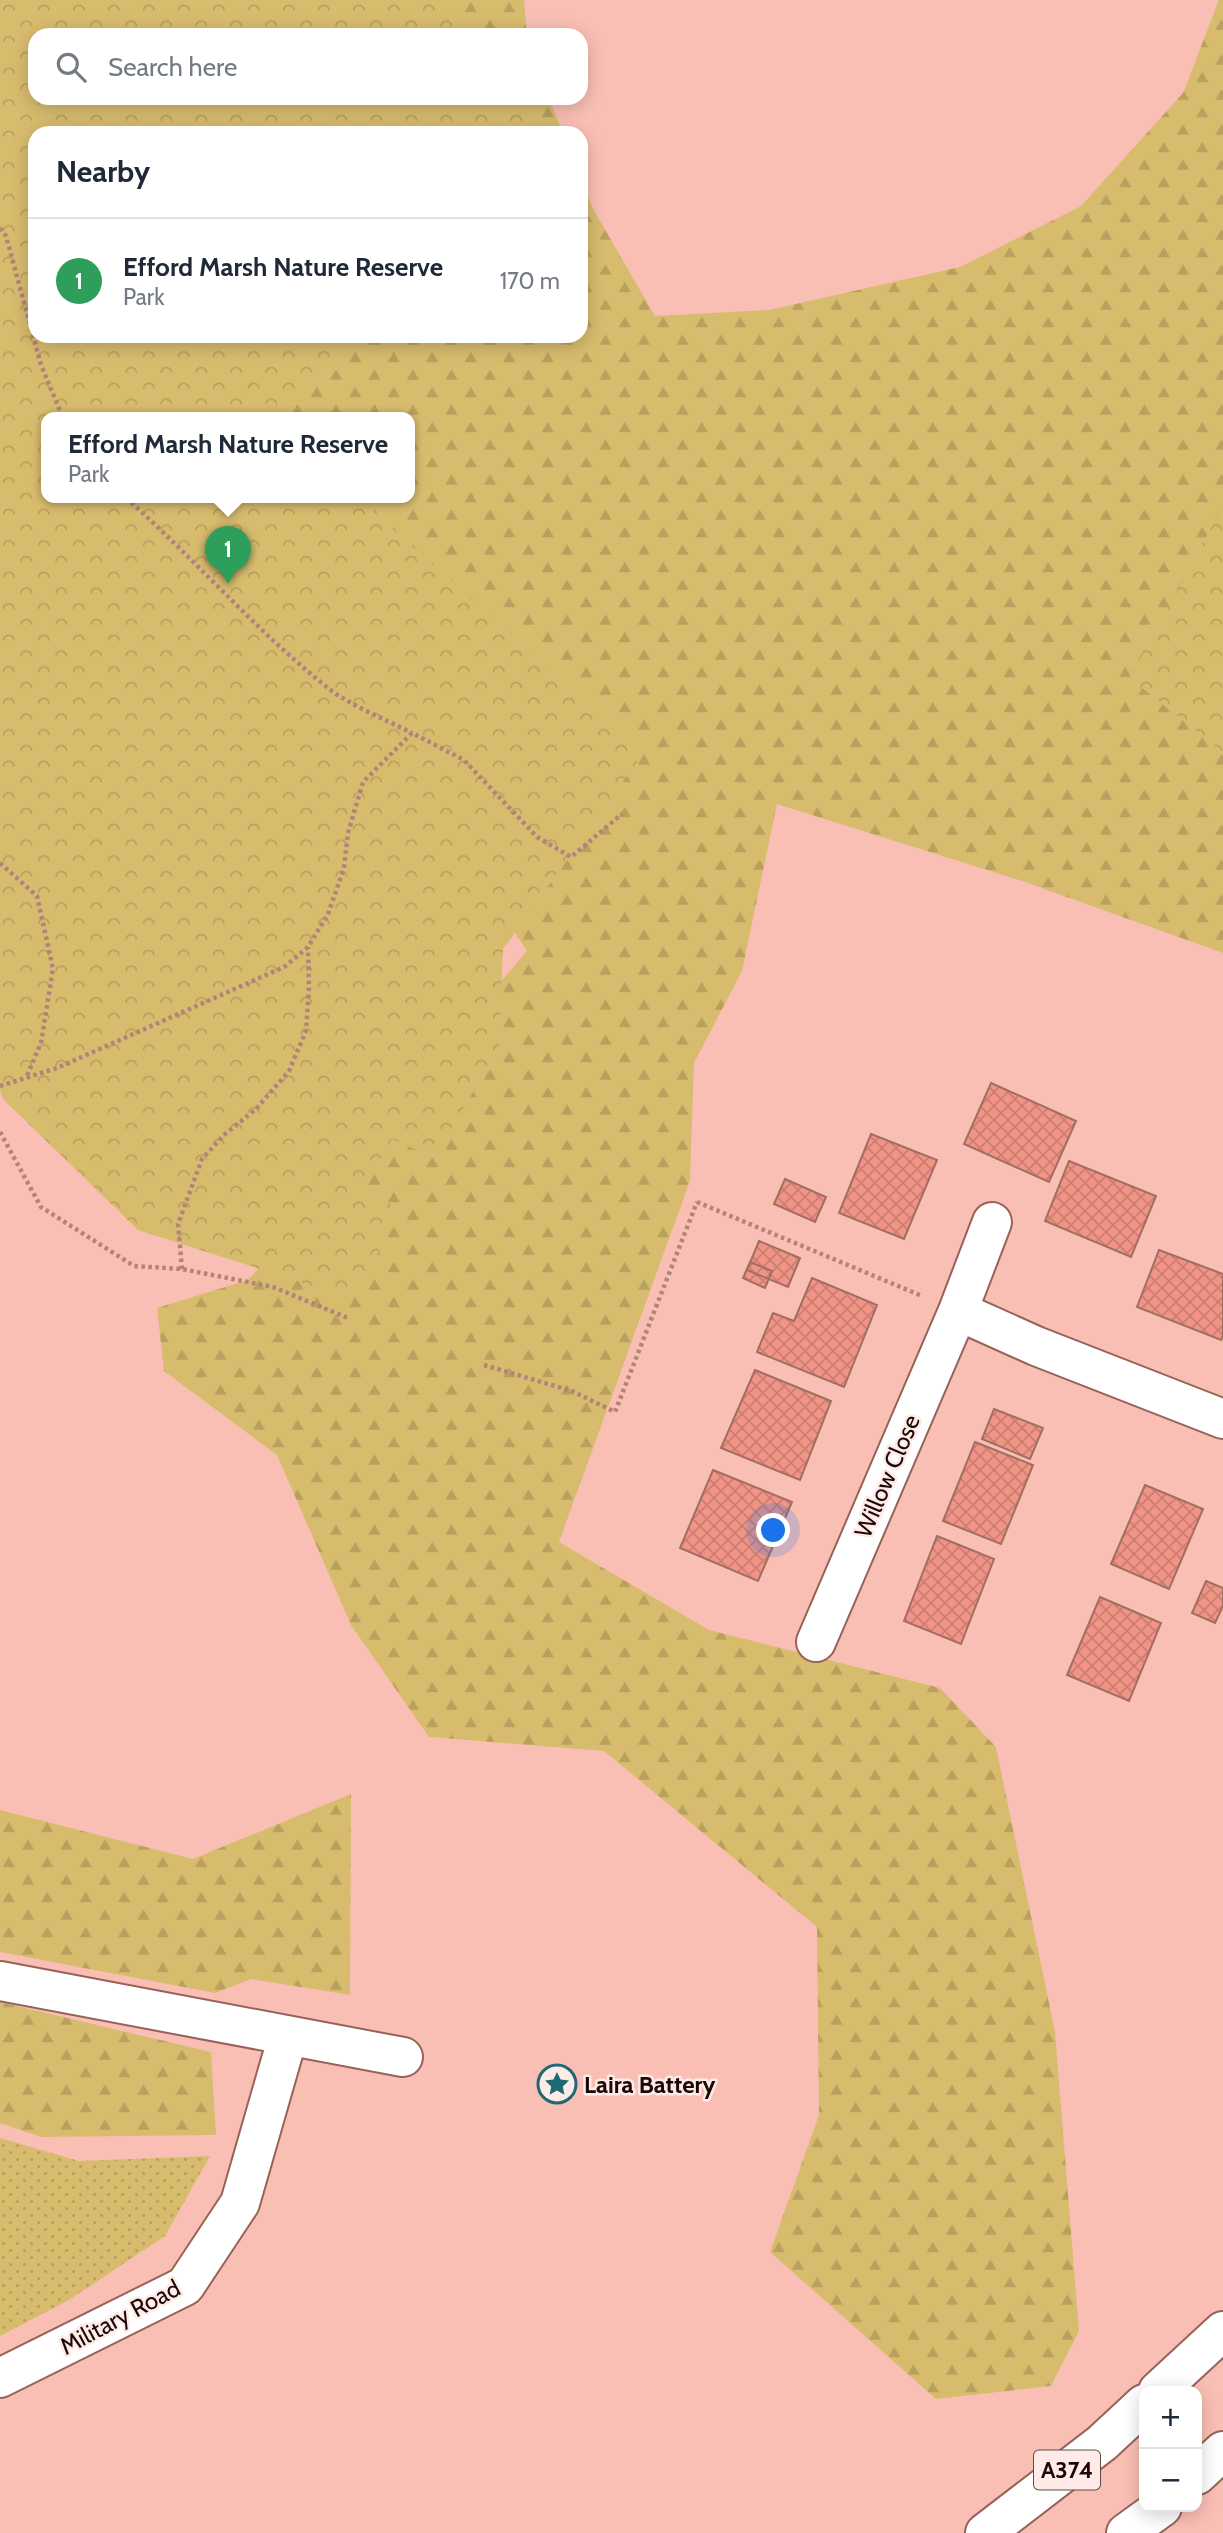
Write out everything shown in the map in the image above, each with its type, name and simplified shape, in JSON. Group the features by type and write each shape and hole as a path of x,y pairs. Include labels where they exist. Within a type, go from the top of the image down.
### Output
{"street":[{"name":"Willow Close","path":"816,1642 958,1311 992,1222"},
{"path":"958,1311 1036,1346 1223,1419"},
{"path":"0,1981 403,2057"},
{"name":"Military Road","path":"0,2378 185,2286 240,2203 288,2036"},
{"path":"1163,2386 1223,2331"},
{"name":"A374","path":"985,2533 1102,2443 1139,2409"},
{"path":"1202,2470 1223,2451"},
{"path":"1126,2533 1155,2512"}],"path":[{"path":"0,228 6,236 28,317"},
{"path":"35,343 61,412"},
{"path":"132,503 243,611 330,690 464,760 537,837 571,857 622,814"},
{"path":"0,1086 57,1068 284,967 309,947 328,914 344,868 348,833 363,782 412,733"},
{"path":"0,863 37,896 52,970 41,1043 26,1078"},
{"path":"182,1269 178,1224 202,1159 224,1135 256,1109 289,1072 306,1031 309,947"},
{"path":"0,1132 41,1207 134,1266 182,1269 273,1287 348,1318"},
{"path":"484,1365 572,1391 615,1412 697,1202 958,1311"}],"green space":[{"path":"0,0 524,0 526,28 28,28 28,105 552,105 560,126 28,126 28,343 588,343 588,196 655,316 769,310 960,267 1081,206 1183,93 1219,0 1223,0 1223,953 1022,881 777,804 742,971 694,1063 690,1181 559,1542 709,1630 940,1688 996,1747 1055,2032 1079,2331 1051,2386 936,2399 770,2252 819,2115 817,1927 604,1751 429,1737 351,1625 277,1455 164,1371 157,1308 248,1280 348,1170 394,1106 527,951 434,811 0,785"},
{"path":"0,0 441,0 464,28 28,28 28,105 519,105 532,126 28,126 28,343 350,343 271,412 41,412 41,503 364,503 644,752 503,949 499,1047 435,1158 392,1139 362,1190 401,1210 353,1299 138,1230 3,1099 0,1090"},
{"path":"1223,506 1223,753 1130,678"},
{"path":"351,1794 350,1995 251,1979 215,1993 0,1952 0,1810 193,1859"},
{"path":"0,2002 211,2052 216,2135 41,2137 0,2123"},
{"path":"0,2138 79,2161 210,2156 165,2236 69,2300 0,2336"}],"building":[{"path":"991,1083 1076,1121 1049,1182 964,1144"},
{"path":"871,1134 937,1160 904,1239 839,1213"},
{"path":"1069,1161 1156,1196 1131,1257 1045,1221"},
{"path":"785,1179 826,1197 815,1222 774,1204"},
{"path":"759,1241 800,1258 788,1287 747,1270"},
{"path":"1159,1250 1223,1274 1221,1340 1137,1307"},
{"path":"750,1262 772,1271 765,1288 743,1278"},
{"path":"812,1278 877,1305 844,1387 757,1352 773,1313 794,1321"},
{"path":"755,1370 831,1401 800,1480 721,1448"},
{"path":"994,1409 1043,1428 1030,1459 982,1439"},
{"path":"975,1442 1033,1465 1001,1544 943,1521"},
{"path":"713,1470 792,1502 758,1581 680,1548"},
{"path":"1145,1485 1203,1509 1169,1589 1111,1564"},
{"path":"937,1536 994,1559 961,1644 904,1621"},
{"path":"1206,1581 1223,1588 1223,1606 1215,1623 1192,1613"},
{"path":"1100,1597 1161,1623 1129,1701 1067,1675"}],"place":[{"name":"Efford Marsh Nature Reserve","path":"228,584"},
{"name":"Laira Battery","path":"557,2084"}]}
